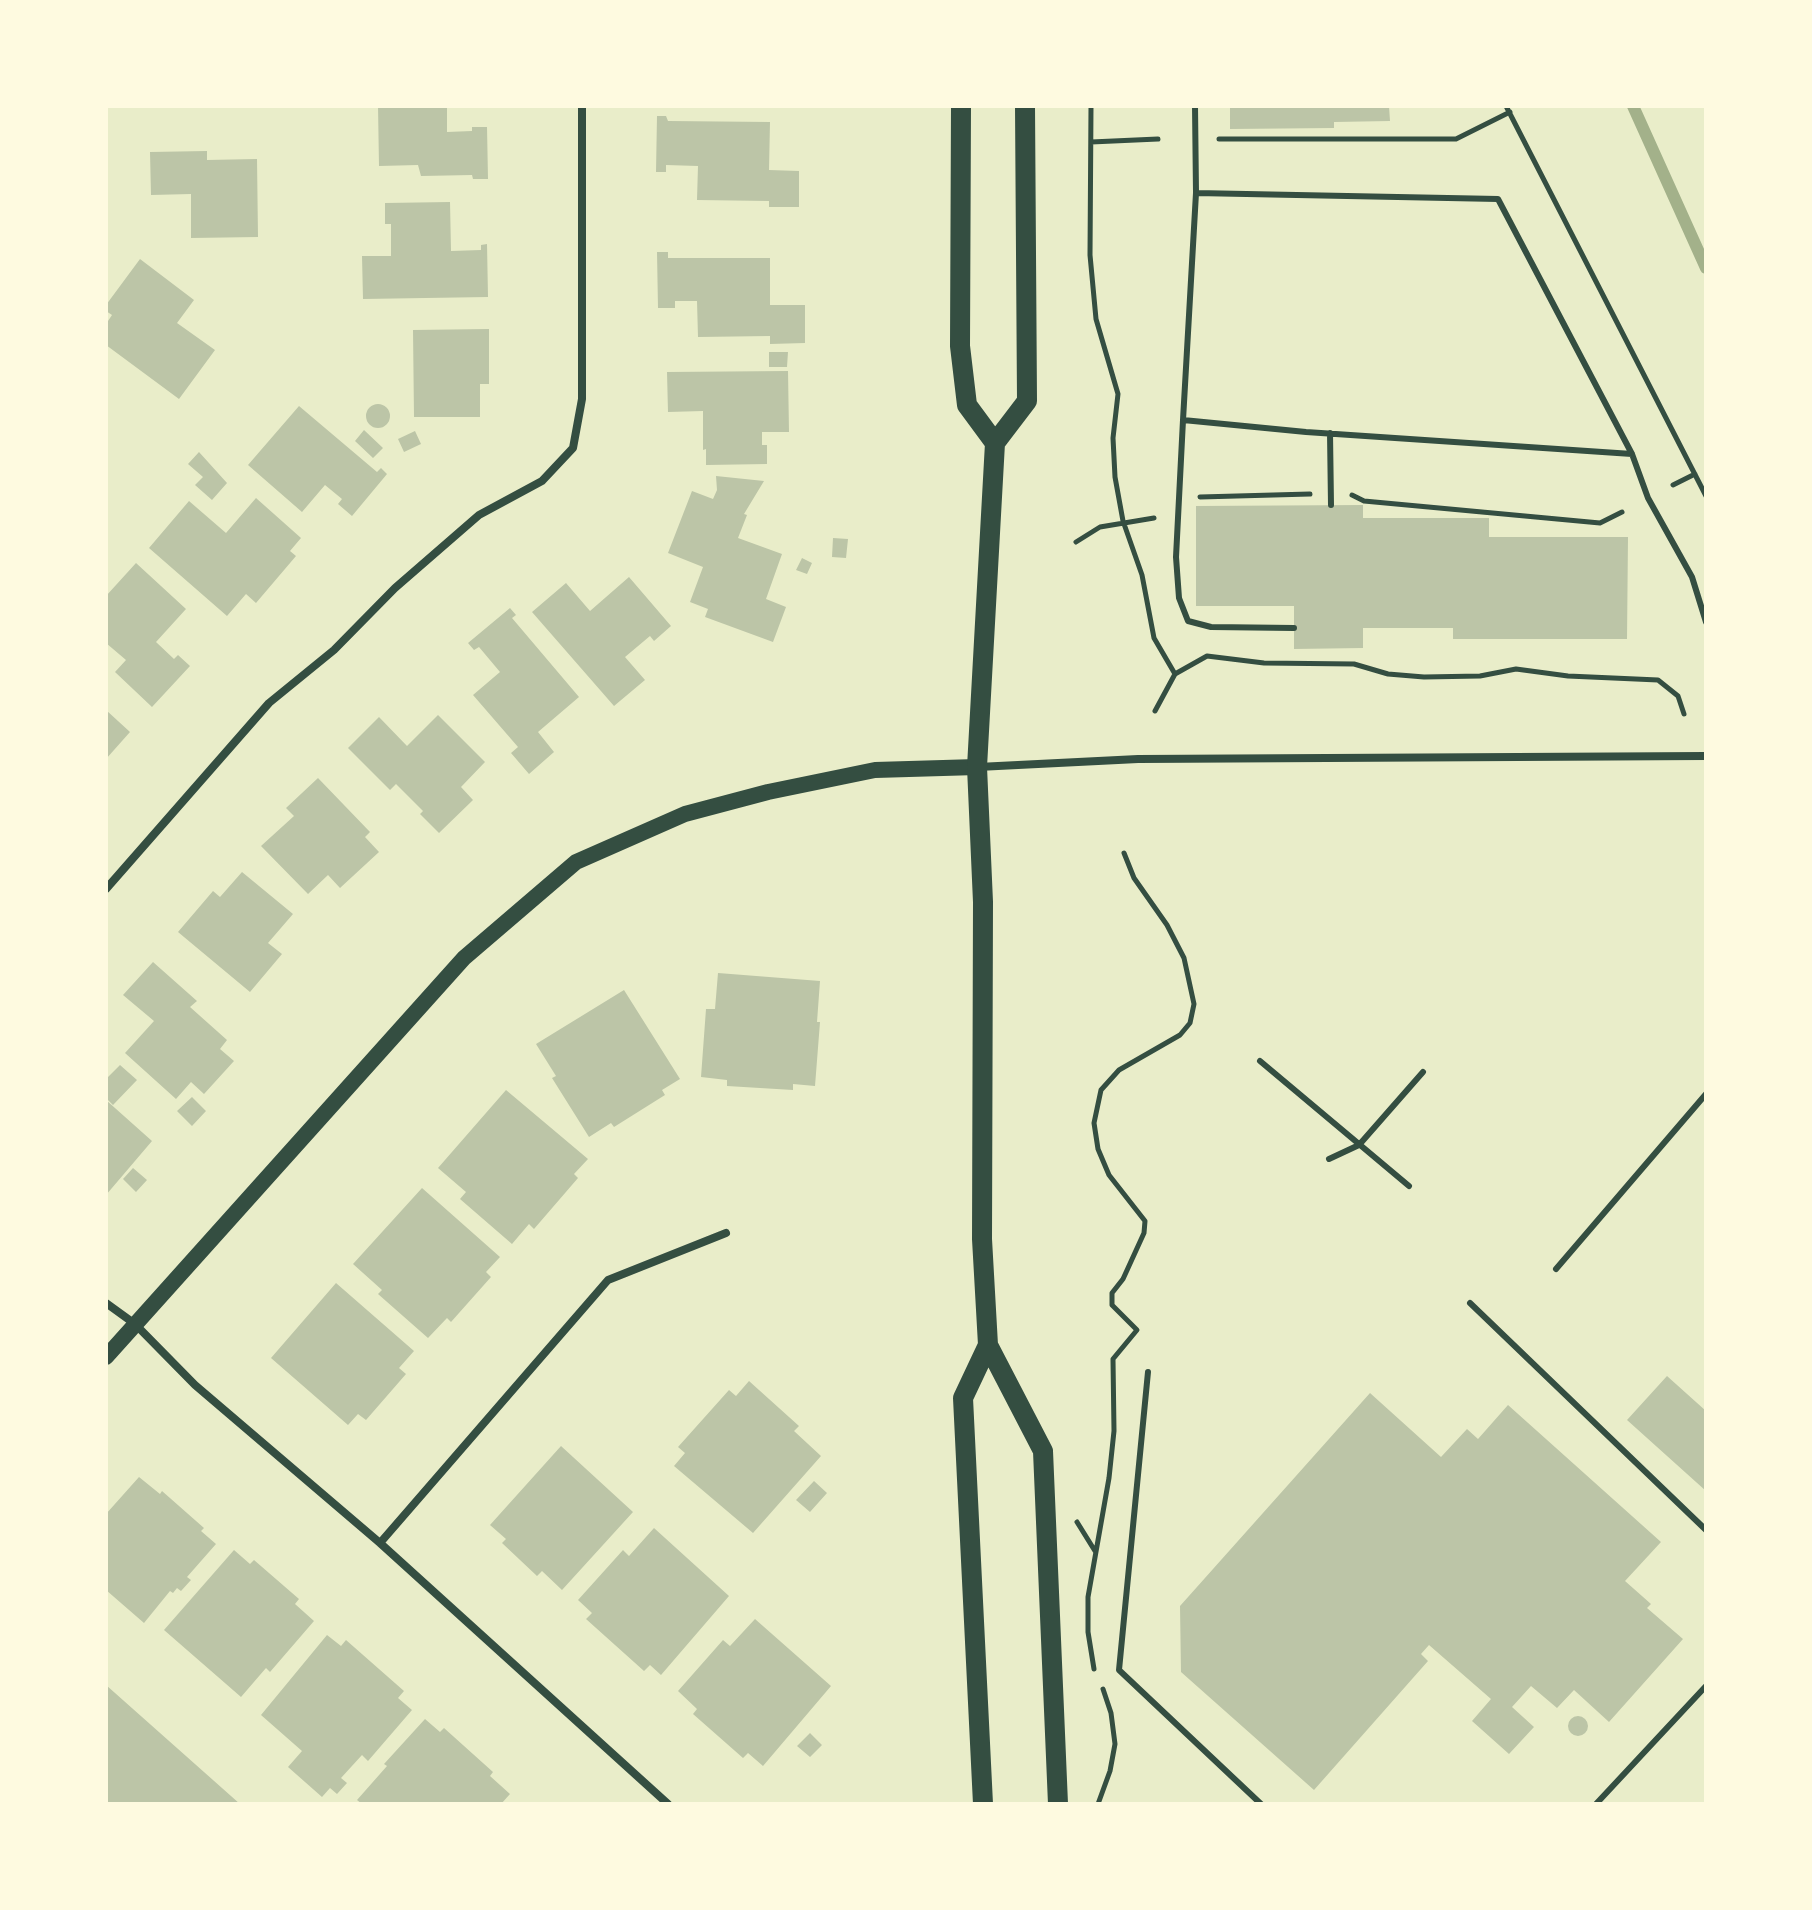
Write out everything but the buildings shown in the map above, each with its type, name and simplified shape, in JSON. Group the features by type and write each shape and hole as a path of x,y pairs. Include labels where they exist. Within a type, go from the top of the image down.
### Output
{"main road":[{"path":"961,106 960,346 967,405 995,443"},
{"path":"1025,106 1027,401 995,443 977,767 983,902 982,1239 988,1345 1043,1451 1058,1804"},
{"path":"106,1357 464,958 576,862 685,814 768,792 875,770 977,767"},
{"path":"983,1804 963,1398 988,1345"}],"street":[{"path":"106,889 269,703 334,650 395,588 479,515 542,481 573,448 582,399 582,106"},
{"path":"977,767 1138,759 1706,756"},
{"path":"380,1543 608,1280 726,1233"},
{"path":"106,1303 135,1324 195,1385 380,1543 668,1804"}],"lane":[{"path":"1195,106 1196,193 1176,557 1179,598 1188,621 1211,627 1294,628"},
{"path":"1196,193 1498,199 1632,454 1648,498 1692,577 1706,622"},
{"path":"1183,420 1632,454"},
{"path":"1330,433 1331,505"},
{"path":"1260,1061 1409,1186"},
{"path":"1329,1159 1359,1145 1423,1072"},
{"path":"1556,1269 1706,1094"},
{"path":"1470,1303 1706,1530"},
{"path":"1148,1372 1119,1670 1261,1804"},
{"path":"1596,1804 1706,1686"}],"path":[{"path":"1091,106 1090,255 1096,319 1118,394 1113,438 1115,477 1123,521 1142,575 1154,638 1175,674"},
{"path":"1220,128 1219,139 1456,139 1508,109 1706,496"},
{"path":"1091,142 1158,139"},
{"path":"1673,485 1695,474"},
{"path":"1348,493 1364,501 1600,523 1622,512"},
{"path":"1195,497 1313,494"},
{"path":"1076,542 1100,527 1160,517 1160,508"},
{"path":"1155,711 1175,674 1207,656 1264,663 1354,664 1388,674 1424,677 1480,676 1516,669 1568,676 1658,680 1678,696 1684,714"},
{"path":"1095,1673 1091,1663 1088,1609 1114,1431 1113,1359 1137,1330 1112,1305 1112,1293 1123,1279 1144,1233 1145,1221 1109,1175 1098,1149 1094,1123 1101,1090 1119,1070 1180,1035 1190,1023 1194,1004 1184,958 1167,925 1134,878 1124,853"},
{"path":"1075,1518 1095,1552"},
{"path":"1098,1804 1110,1771 1115,1744 1111,1713 1100,1683"}],"waterway":[{"path":"1633,106 1706,268"}]}
